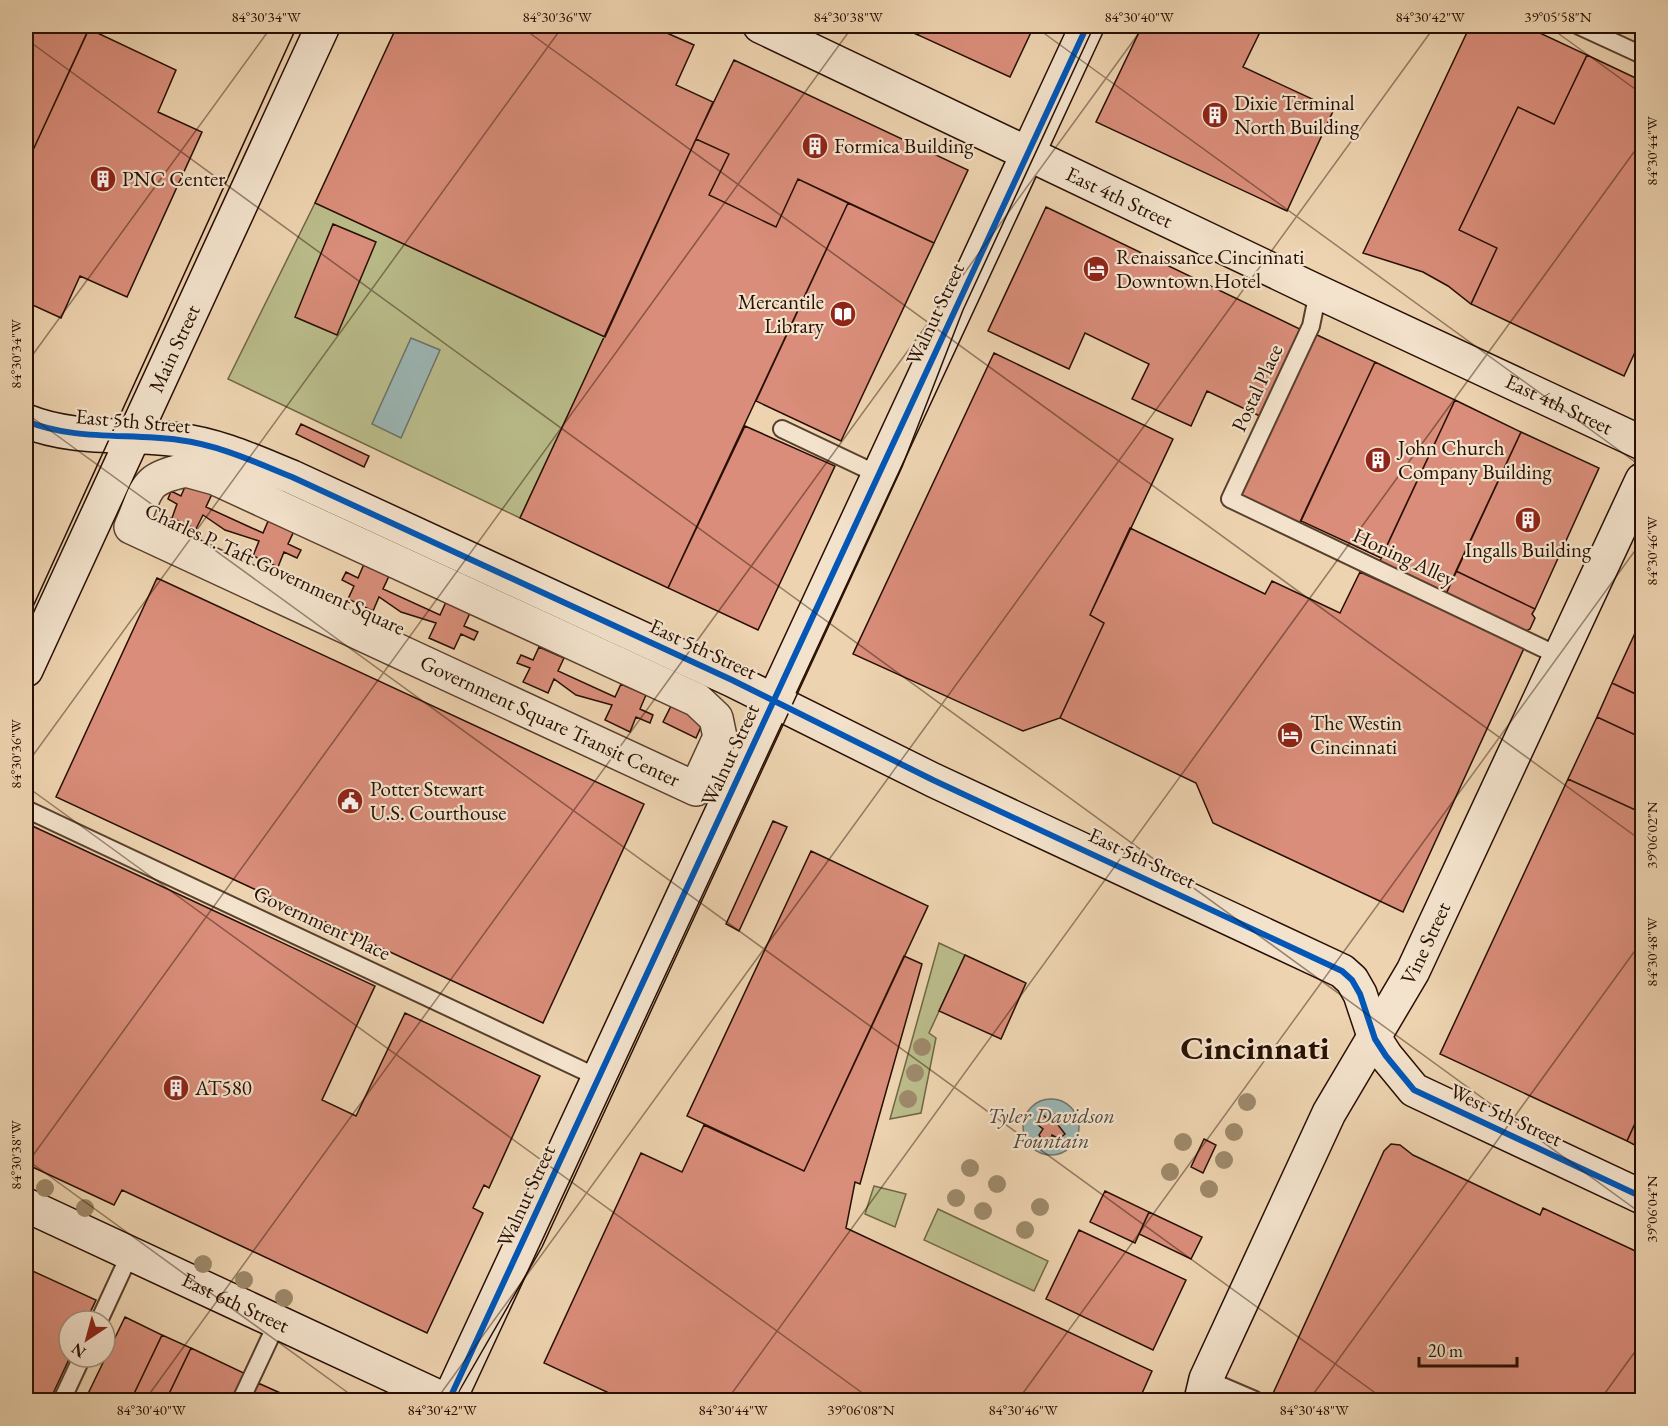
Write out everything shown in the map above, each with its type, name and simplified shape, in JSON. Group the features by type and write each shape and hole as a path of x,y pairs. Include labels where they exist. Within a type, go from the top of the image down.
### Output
{"street":[{"name":"Main Street","path":"26,670 131,437 323,26"},
{"name":"East 4th Street","path":"760,26 1318,292 1642,443"},
{"name":"Walnut Street","path":"447,1401 1087,26"},
{"name":"East 5th Street","path":"26,421 41,427 77,434 194,442 254,461 679,655 773,702 1342,971 1352,980 1360,994 1375,1039"},
{"name":"Government Square Transit Center","path":"131,527 149,485 159,476 186,470 215,478 697,700 716,718 720,737 696,789"},
{"name":"Vine Street","path":"1203,1390 1329,1113 1375,1039 1413,971 1642,480"},
{"name":"West 5th Street","path":"1375,1039 1414,1090 1642,1197"},
{"name":"East 6th Street","path":"26,1205 447,1401"}],"lane":[{"path":"1579,26 1642,55"},
{"name":"Postal Place","path":"1230,500 1311,326 1318,292"},
{"path":"782,429 879,475"},
{"name":"Honing Alley","path":"1230,500 1559,656"},
{"name":"Charles P. Taft Government Square","path":"98,512 726,803"},
{"name":"Government Place","path":"26,809 599,1078"},
{"path":"105,1309 130,1254"},
{"path":"241,1401 277,1323"},
{"path":"62,1401 77,1369"},
{"path":"1203,1390 1255,1401"}],"green space":[{"path":"315,203 605,337 520,518 228,379"},
{"path":"939,943 965,955 929,1033 936,1038 921,1113 890,1119"},
{"path":"874,1186 906,1194 895,1227 865,1214"},
{"path":"938,1209 1048,1261 1034,1291 924,1240"}],"water":[{"path":"411,338 440,350 401,438 372,424"},
{"name":"Tyler Davidson Fountain","path":"1046,1099 1056,1099 1071,1107 1077,1116 1079,1127 1077,1138 1071,1147 1056,1155 1046,1155 1035,1150 1028,1143 1023,1132 1023,1122 1028,1111 1035,1104"}],"building":[{"path":"26,26 90,26 34,148 26,144"},
{"path":"397,26 651,26 694,45 676,85 713,102 605,337 315,203"},
{"path":"898,26 922,26 918,35"},
{"path":"922,26 1034,26 1010,77 918,35"},
{"name":"Dixie Terminal North Building","path":"1142,26 1263,26 1243,67 1334,109 1287,211 1096,122"},
{"path":"1470,26 1525,26 1587,55 1554,124 1518,107 1459,230 1497,248 1471,304 1448,286 1423,272 1363,253"},
{"name":"PNC Center","path":"89,29 176,70 158,112 202,132 127,297 80,276 61,318 26,302 26,144 34,148"},
{"path":"1587,55 1642,81 1642,337 1624,376 1471,304 1497,248 1459,230 1518,107 1554,124"},
{"name":"Formica Building","path":"734,60 968,170 934,243 798,179 776,227 709,195 729,154 696,139"},
{"path":"696,139 729,154 709,195 776,227 798,179 848,203 668,588 520,518"},
{"path":"848,203 934,243 841,441 756,401"},
{"name":"Renaissance Cincinnati Downtown Hotel","path":"1046,207 1304,331 1264,418 1207,391 1191,426 1132,399 1149,364 1085,333 1069,369 988,331"},
{"path":"333,224 376,242 337,335 295,317"},
{"path":"1315,334 1375,362 1299,524 1239,496"},
{"path":"994,353 1173,439 1090,615 1104,623 1060,718 1023,731 853,654"},
{"name":"John Church Company Building","path":"1375,362 1455,400 1381,558 1301,521"},
{"path":"1455,400 1521,432 1445,596 1378,565"},
{"path":"301,424 369,456 364,467 296,434"},
{"path":"745,426 835,466 758,630 668,588"},
{"name":"Ingalls Building","path":"1521,432 1599,468 1535,609 1456,571"},
{"path":"187,482 212,494 206,507 263,533 269,519 294,531 288,544 301,550 297,558 284,552 278,567 253,556 259,541 225,530 203,515 196,529 172,518 177,504 168,499 171,491 181,496"},
{"name":"The Westin Cincinnati","path":"1130,528 1265,594 1272,581 1340,613 1360,572 1525,646 1403,912 1213,823 1196,783 1060,718 1104,623 1090,615"},
{"path":"364,564 389,576 383,589 440,615 446,602 470,613 464,626 478,632 474,640 461,634 454,649 429,638 436,623 401,612 379,597 373,611 348,599 354,586 342,580 346,572 358,578"},
{"path":"1456,571 1535,609 1532,614 1535,618 1530,629 1524,632 1444,599"},
{"name":"Potter Stewart U.S. Courthouse","path":"157,578 644,804 543,1023 56,797"},
{"path":"1642,618 1642,685 1638,695 1612,683"},
{"path":"539,647 564,658 558,671 615,697 621,684 646,695 640,709 653,715 650,723 636,717 630,732 605,720 612,705 576,695 554,679 548,693 523,682 530,668 517,663 521,655 533,660"},
{"path":"1612,683 1642,697 1642,738 1597,717"},
{"path":"672,704 704,720 696,738 663,722"},
{"path":"1597,717 1642,738 1642,813 1568,779"},
{"path":"1568,779 1642,813 1642,1108 1627,1141 1440,1054"},
{"path":"773,821 787,827 739,931 726,924"},
{"name":"AT580","path":"26,823 375,986 322,1100 356,1116 405,1013 540,1076 489,1188 484,1185 473,1208 483,1213 427,1333 122,1190 114,1205 26,1164"},
{"path":"811,851 928,906 804,1171 687,1116"},
{"path":"965,955 1026,983 1001,1039 939,1011"},
{"path":"904,956 922,964 860,1184 855,1182 846,1228 1152,1371 1139,1400 624,1400 544,1363 641,1153 682,1172 704,1125 804,1171"},
{"path":"1642,1108 1642,1149 1627,1141"},
{"path":"1057,1114 1062,1122 1058,1125 1065,1134 1059,1139 1052,1135 1051,1139 1043,1141 1039,1135 1043,1129 1036,1120 1043,1115 1049,1120 1052,1115"},
{"path":"1204,1139 1216,1145 1203,1173 1191,1167"},
{"path":"1391,1144 1400,1145 1413,1155 1540,1215 1543,1208 1642,1254 1642,1400 1270,1400 1384,1151"},
{"path":"1105,1191 1149,1212 1135,1243 1090,1222"},
{"path":"1149,1212 1202,1237 1191,1259 1139,1234"},
{"path":"1079,1230 1186,1280 1153,1350 1046,1299"},
{"path":"26,1268 96,1300 92,1309 57,1309 57,1369 64,1369 50,1400 26,1400"},
{"path":"125,1317 162,1335 131,1400 85,1400 100,1369 117,1369 117,1334"},
{"path":"162,1335 191,1348 166,1400 131,1400"},
{"path":"191,1348 248,1375 236,1400 166,1400"},
{"path":"258,1383 296,1400 249,1400"}],"tram line":[{"path":"26,622 297,26"},
{"path":"454,1400 542,1247 902,467 963,310 1094,26"}],"cycle path":[{"path":"449,1400 1087,26"},
{"path":"26,421 82,434 194,442 237,455 292,477 732,680 933,780 1342,971 1352,980 1360,994 1375,1039 1414,1090 1642,1197"}],"place":[{"name":"Dixie Terminal North Building","path":"1215,115"},
{"name":"Formica Building","path":"815,146"},
{"name":"PNC Center","path":"103,179"},
{"name":"Renaissance Cincinnati Downtown Hotel","path":"1096,269"},
{"name":"Mercantile Library","path":"843,314"},
{"name":"John Church Company Building","path":"1378,460"},
{"name":"Ingalls Building","path":"1528,520"},
{"name":"The Westin Cincinnati","path":"1290,735"},
{"name":"Potter Stewart U.S. Courthouse","path":"350,801"},
{"name":"AT580","path":"176,1088"}],"district":[{"name":"Cincinnati","path":"1255,1047"}]}
